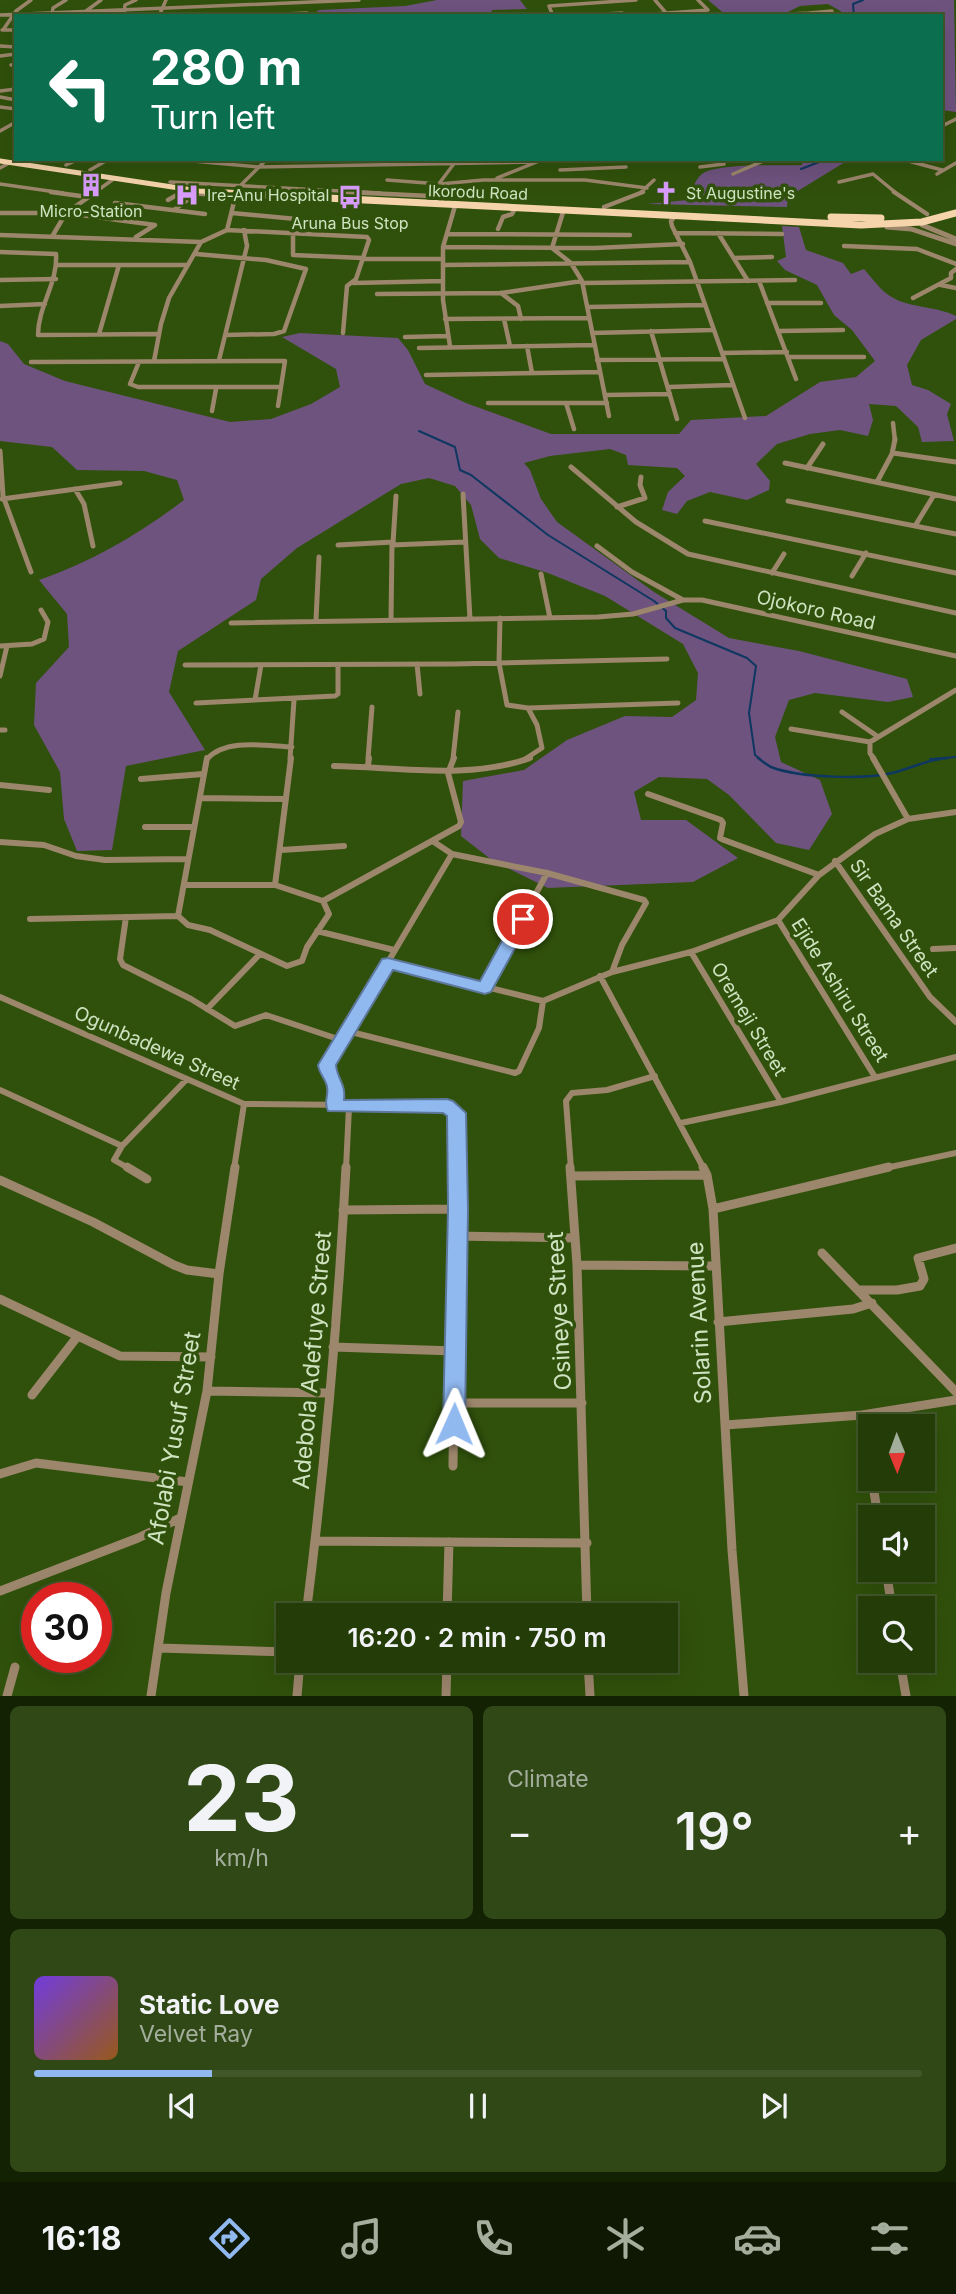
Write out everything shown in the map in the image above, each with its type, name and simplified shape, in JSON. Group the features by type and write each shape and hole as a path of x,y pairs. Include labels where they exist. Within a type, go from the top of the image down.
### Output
{"highway":[{"name":"Ikorodu Road","path":"0,161 197,193 211,189"},
{"name":"Ikorodu Road","path":"38,161 211,189 455,206 864,225 956,213"},
{"path":"37,167 49,165 44,162"},
{"name":"Ikorodu Road","path":"237,191 411,196 901,221"},
{"name":"Ikorodu Road","path":"924,218 956,206"}],"street":[{"path":"2,30 13,14 31,0"},
{"path":"51,14 52,8 66,0"},
{"path":"88,13 101,0"},
{"path":"124,14 125,5 136,0"},
{"path":"160,14 166,0"},
{"path":"196,12 201,0"},
{"path":"70,14 268,2 359,0"},
{"path":"566,0 571,4"},
{"path":"552,14 549,6 636,0"},
{"path":"655,0 667,14"},
{"path":"676,14 708,10 698,0"},
{"path":"268,2 267,9 271,14 307,13"},
{"path":"789,13 832,11"},
{"path":"0,15 13,14"},
{"path":"66,165 75,161"},
{"path":"90,170 106,161"},
{"path":"193,161 258,167 456,161 532,162"},
{"path":"228,230 237,191 265,161"},
{"path":"429,197 456,161"},
{"path":"387,180 440,184 482,180 503,176 536,161"},
{"path":"700,167 724,164 723,161"},
{"path":"733,174 763,161"},
{"path":"908,161 942,170"},
{"path":"0,168 9,163"},
{"path":"937,174 955,164"},
{"path":"561,170 626,167"},
{"path":"594,181 599,169"},
{"path":"65,174 114,179"},
{"path":"839,182 873,174 924,218 922,225 956,240"},
{"path":"54,235 66,213 114,179"},
{"path":"482,180 594,181 647,188"},
{"path":"604,207 647,188 654,180"},
{"path":"170,182 237,191"},
{"path":"411,196 424,182"},
{"path":"0,184 88,197"},
{"path":"168,200 182,192 237,191"},
{"path":"174,210 197,193"},
{"path":"115,203 205,214"},
{"path":"450,346 443,294 443,247 455,206"},
{"path":"498,229 502,217 512,214 516,207"},
{"path":"552,248 564,209"},
{"path":"0,213 66,213 155,225 131,239"},
{"path":"232,213 296,219"},
{"path":"676,215 671,221 675,233 690,262 745,418"},
{"path":"864,225 916,230 956,240"},
{"path":"0,235 201,242 228,230 244,230 367,237 369,240 353,283"},
{"path":"219,360 247,246 244,230"},
{"path":"293,232 293,255 443,262 690,262"},
{"path":"675,233 782,234"},
{"path":"718,233 748,281"},
{"path":"447,234 630,235"},
{"path":"155,361 157,334 186,265 197,254 201,242"},
{"path":"443,247 552,248 683,244"},
{"path":"844,246 917,249 956,267 950,274 951,278 913,298"},
{"path":"552,248 572,264 582,282 609,416"},
{"path":"0,252 55,253 58,265 56,279 39,318 38,335 157,334"},
{"path":"197,254 266,260 306,269 284,331 274,334 225,335"},
{"path":"734,258 772,257"},
{"path":"58,265 186,265"},
{"path":"99,334 119,265"},
{"path":"0,280 56,279"},
{"path":"377,294 501,293 582,282 795,280"},
{"path":"344,333 347,286 353,283 443,281"},
{"path":"759,281 796,379"},
{"path":"941,285 956,288"},
{"path":"501,293 518,306 521,319"},
{"path":"767,303 821,303"},
{"path":"0,306 44,304"},
{"path":"588,307 704,305"},
{"path":"445,319 589,318"},
{"path":"504,319 510,346"},
{"path":"592,333 712,330"},
{"path":"779,331 843,330"},
{"path":"651,331 677,419"},
{"path":"405,337 447,336"},
{"path":"419,348 595,345"},
{"path":"527,346 532,373"},
{"path":"597,360 788,355 864,357"},
{"path":"31,362 285,360 278,406"},
{"path":"139,362 130,384 146,388 281,387"},
{"path":"426,375 600,372"},
{"path":"669,387 732,386"},
{"path":"212,411 216,388"},
{"path":"605,395 670,394"},
{"path":"488,403 607,403"},
{"path":"566,403 574,429"},
{"path":"877,482 897,438 893,423"},
{"path":"807,468 823,444"},
{"path":"0,451 2,499 32,572"},
{"path":"892,453 956,463"},
{"path":"785,463 956,499"},
{"path":"571,467 643,527 688,554 956,613"},
{"path":"617,507 645,498 640,485 641,477"},
{"path":"2,499 120,483"},
{"path":"75,489 82,496 93,546"},
{"path":"463,494 470,619"},
{"path":"915,526 934,495"},
{"path":"391,620 392,543 396,496"},
{"path":"788,501 956,534"},
{"path":"705,521 956,573"},
{"path":"338,545 465,542"},
{"path":"597,546 632,572 683,600"},
{"path":"852,576 866,553"},
{"path":"772,573 784,554"},
{"path":"316,621 319,557"},
{"path":"541,574 550,606 550,618"},
{"name":"Ojokoro Road","path":"232,623 623,615 654,610 683,600 702,600 956,656"},
{"path":"0,676 4,646 32,644 44,639 48,622 41,610"},
{"path":"500,618 499,663 505,702 527,708 678,703"},
{"path":"185,665 667,659"},
{"path":"418,664 421,694"},
{"path":"255,700 261,665"},
{"path":"196,703 335,696 338,694 338,665"},
{"path":"908,819 870,753 870,742 956,690"},
{"path":"275,884 292,747 294,700"},
{"path":"368,765 372,707"},
{"path":"334,766 496,768 539,753 541,741 537,725 527,708"},
{"path":"184,885 275,884 293,893 323,901 434,842 461,822 448,773 456,752 458,712"},
{"path":"842,712 877,736"},
{"path":"790,729 870,742"},
{"path":"178,916 207,758 216,750 227,747 292,747"},
{"path":"141,779 203,774"},
{"path":"0,786 49,790"},
{"path":"648,794 721,820 723,823 720,838 724,841 819,875"},
{"path":"200,798 286,799"},
{"path":"388,963 543,1001 600,976 691,952 778,920 819,875 875,834 908,819 956,812"},
{"path":"145,827 193,827"},
{"path":"0,842 44,845 90,859 188,859"},
{"path":"434,842 452,853 547,873 640,897 646,903 622,945 612,972"},
{"path":"281,850 344,846"},
{"path":"334,1107 337,1087 327,1071 327,1065 452,853"},
{"name":"Sir Bama Street","path":"835,862 930,997 956,1021"},
{"path":"485,988 547,873"},
{"path":"30,919 178,916 188,925 210,930 287,966 302,961 329,914 323,901"},
{"path":"126,917 120,960 122,965 208,1009 235,1026 243,1027 255,1018 266,1015 341,1040"},
{"name":"Ejide Ashiru Street","path":"778,920 875,1077"},
{"path":"317,931 394,950"},
{"path":"933,948 956,948"},
{"name":"Oremeji Street","path":"691,952 781,1102"},
{"path":"208,1009 260,954"},
{"name":"Solarin Avenue","path":"600,976 708,1175 713,1209 724,1425 744,1696"},
{"name":"Ogunbadewa Street","path":"0,998 244,1104 453,1108 456,1113 458,1209"},
{"path":"347,1031 514,1073 519,1071 539,1028 543,1017 543,1001"},
{"path":"681,1123 781,1102 956,1057"},
{"name":"Osineye Street","path":"587,1603 577,1265 566,1101 572,1093 607,1090 655,1076"},
{"path":"147,1179 114,1160 122,1146 187,1079"},
{"path":"0,1090 122,1146"},
{"name":"Afolabi Yusuf Street","path":"151,1696 180,1518 207,1391 219,1274 244,1104"},
{"name":"Adebola Adefuye Street","path":"307,1603 325,1466 349,1107"},
{"path":"713,1209 956,1153"},
{"path":"572,1177 708,1175"},
{"path":"0,1192 4,1182 93,1222 180,1268 219,1274"},
{"path":"343,1210 458,1209 453,1466"},
{"path":"456,1236 575,1238"},
{"path":"859,1290 897,1290 920,1286 924,1279 918,1258 956,1248"},
{"path":"822,1253 956,1392"},
{"path":"577,1265 714,1266"},
{"path":"0,1299 120,1356 211,1357"},
{"path":"718,1322 853,1309 872,1303"},
{"path":"32,1395 77,1337"},
{"path":"333,1348 455,1351"},
{"path":"207,1391 328,1393"},
{"path":"868,1414 956,1400"},
{"path":"454,1404 582,1403"},
{"path":"724,1425 858,1415"},
{"path":"0,1474 36,1463 188,1482"},
{"path":"0,1591 138,1538 180,1518"},
{"path":"315,1541 587,1542"},
{"path":"447,1603 449,1542"},
{"path":"159,1648 276,1652"},
{"path":"7,1696 15,1667"},
{"path":"298,1696 299,1673"},
{"path":"446,1696 447,1673"},
{"path":"589,1673 590,1696"},
{"path":"903,1673 906,1696"}],"shaded area":[{"path":"437,0 520,0 527,9 492,10 491,14 314,14 319,10 405,6"},
{"path":"708,0 954,0 956,112 943,110 943,14 846,14 828,4 800,6 784,14 725,14"},
{"path":"803,161 847,161 788,197 787,207 647,204 688,200 699,177 714,169 802,165"},
{"path":"782,226 799,227 806,250 843,263 851,274 864,269 881,289 895,299 956,316 956,319 921,340 907,365 912,385 928,390 951,404 947,414 954,441 922,442 918,427 896,406 869,404 873,420 868,436 840,430 810,434 777,444 756,464 770,481 769,490 747,500 710,492 687,501 677,514 662,510 668,492 685,476 677,468 628,465 626,455 610,449 550,456 524,463 530,470 541,499 557,522 654,592 729,638 799,651 907,679 913,697 888,702 815,693 789,700 775,737 781,762 820,780 832,814 809,850 776,843 729,795 707,779 659,777 634,792 641,820 686,820 738,858 693,882 548,888 493,861 461,836 463,781 524,770 567,740 625,716 672,717 696,700 698,673 683,644 605,596 548,573 499,558 480,539 471,505 455,486 429,478 401,484 297,548 261,579 256,600 178,651 169,692 205,750 126,766 112,850 77,851 64,819 60,772 34,725 36,683 69,647 67,614 39,580 114,546 150,525 184,500 177,480 144,471 77,470 52,447 0,441 0,341 8,344 24,364 65,381 230,422 271,419 311,404 340,387 336,369 282,337 300,333 398,338 408,350 425,384 466,403 551,434 679,434 691,420 766,416 820,382 856,377 875,361 852,330 834,315 817,285 785,270 777,261 786,257"}],"waterway":[{"path":"854,14 853,4 863,0"},
{"path":"801,169 822,161"},
{"path":"419,431 455,447 460,470 471,475 548,535 654,601 666,611 666,618 675,628 747,658 756,666 749,713 755,755 760,759"},
{"path":"930,759 956,757"},
{"path":"758,758 783,771 815,776 852,777 884,775 948,758"}],"place":[{"name":"Micro-Station","path":"91,185"},
{"name":"St Augustine's","path":"666,193"},
{"name":"Ire-Anu Hospital","path":"187,195"},
{"name":"Aruna Bus Stop","path":"350,197"}],"route":[{"path":"454,1424 458,1209 456,1113 453,1108 447,1106 334,1107 337,1087 327,1071 327,1065 388,963 485,988 523,919"}]}
